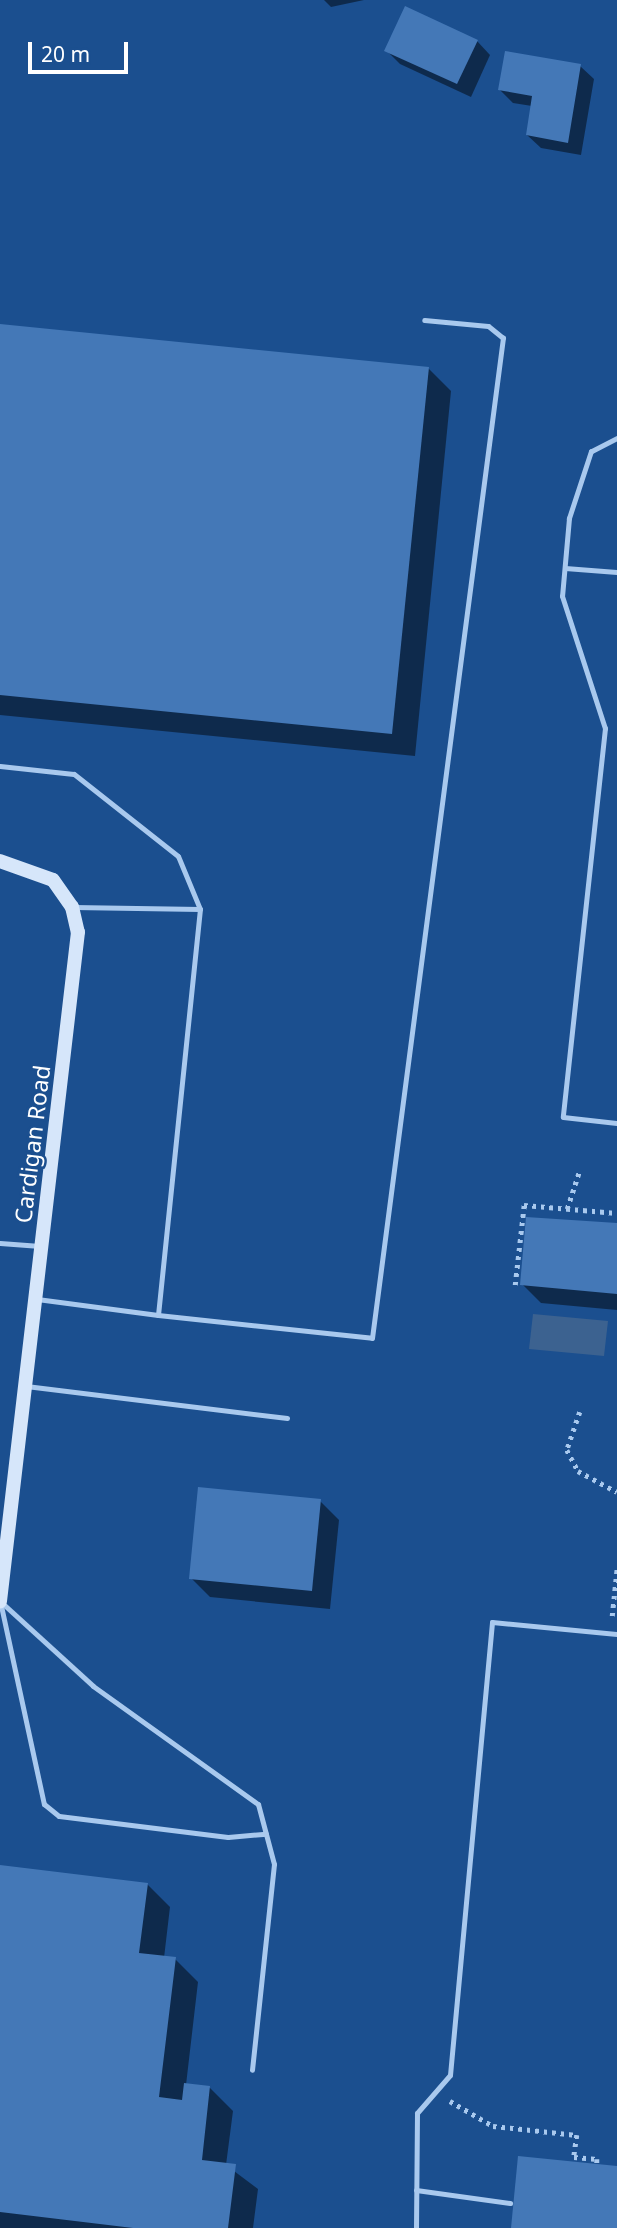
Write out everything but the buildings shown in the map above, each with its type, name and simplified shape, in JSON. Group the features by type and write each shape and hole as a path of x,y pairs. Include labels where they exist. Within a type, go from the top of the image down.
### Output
{"street":[{"path":"0,862 53,880 72,907"},
{"name":"Cardigan Road","path":"0,1601 77,963 72,907"}],"lane":[{"path":"37,1299 372,1338 503,338 488,326 424,320"},
{"path":"617,438 591,451 569,518 562,596 605,728 563,1117 617,1123"},
{"path":"565,568 617,572"},
{"path":"0,766 74,774 178,856 200,909 158,1315"},
{"path":"72,907 200,909"},
{"path":"0,1243 43,1246"},
{"path":"26,1386 287,1418"},
{"path":"0,1601 44,1804 72,1817 228,1837 266,1834"},
{"path":"0,1601 93,1686 258,1804 274,1864 252,2070"},
{"path":"416,2228 416,2113 450,2075 492,1622 614,1634"},
{"path":"416,2190 510,2203"}],"path":[{"path":"566,1209 580,1169"},
{"path":"515,1285 524,1205 617,1213"},
{"path":"580,1412 567,1450 578,1471 617,1492"},
{"path":"614,1634 617,1568"},
{"path":"434,2092 493,2126 577,2135 574,2157 597,2159 597,2164"}],"water":[{"path":"533,1314 608,1321 604,1356 529,1349"}]}
